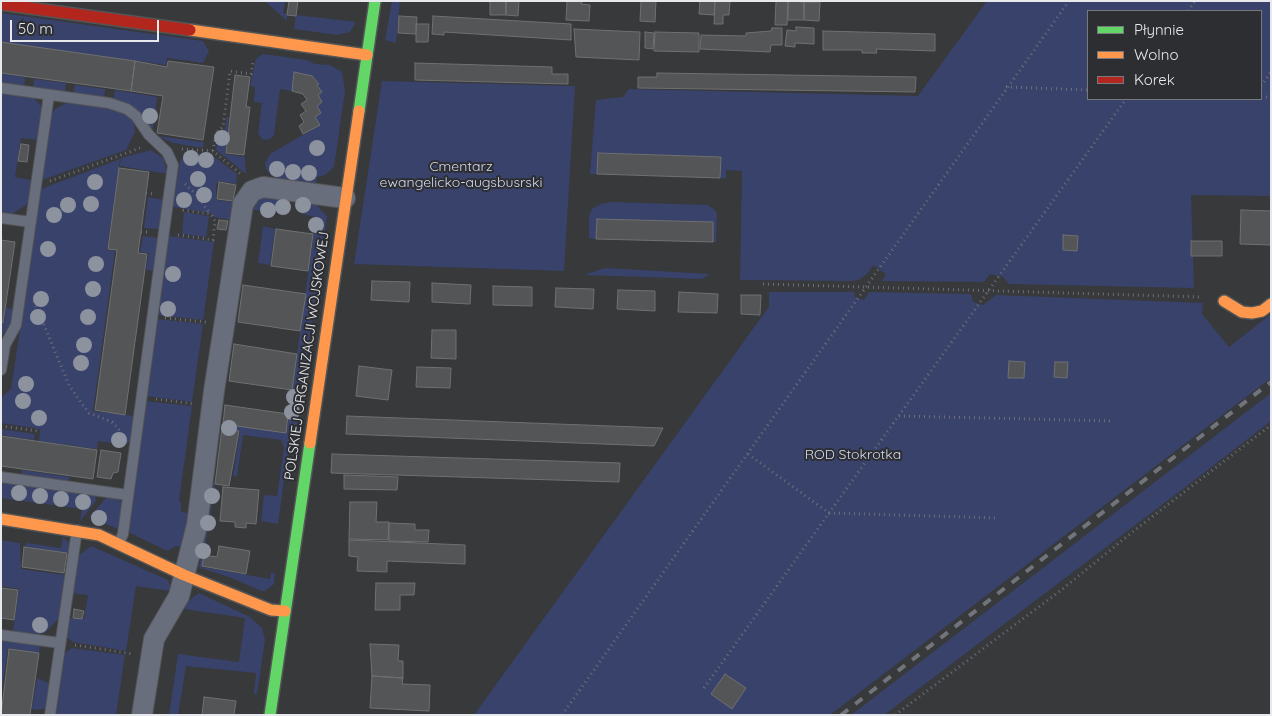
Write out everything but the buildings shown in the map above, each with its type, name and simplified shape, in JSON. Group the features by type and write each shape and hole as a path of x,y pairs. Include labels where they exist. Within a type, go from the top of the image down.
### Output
{"street":[{"name":"POLSKIEJ ORGANIZACJI WOJSKOWEJ","path":"270,715 345,198 376,1"},
{"path":"1,4 367,56"},
{"path":"142,715 154,639 175,606 198,516 212,407 243,204 257,188 272,187 345,198"},
{"path":"1224,301 1242,312 1252,313 1262,311 1271,304"},
{"path":"1,519 77,530 118,544 265,608 285,611"}],"lane":[{"path":"1,88 109,103 127,110 136,116 155,142 171,158 173,175 165,234 123,534 118,544"},
{"path":"1,370 5,345 16,325 49,95"},
{"path":"1,218 31,222"},
{"path":"1,477 128,496"},
{"path":"50,715 77,530"},
{"path":"1,635 60,643"}],"path":[{"path":"562,715 1006,87 1069,1"},
{"path":"213,151 216,133 223,127 230,71 251,74 253,58"},
{"path":"1262,85 1271,72"},
{"path":"1006,87 1087,90"},
{"path":"704,688 1125,100"},
{"path":"36,186 155,142"},
{"path":"167,152 180,148 213,151 257,188"},
{"path":"165,234 213,240 215,221 211,214 197,195 173,175"},
{"path":"168,208 211,214"},
{"path":"23,278 44,320 69,385 89,413 115,424 134,451"},
{"path":"763,284 989,289 1211,298 1224,301"},
{"path":"153,316 224,324"},
{"path":"142,397 212,407"},
{"path":"898,416 1113,421"},
{"path":"895,715 1060,591 1142,524 1271,425"},
{"path":"1,426 38,431"},
{"path":"748,454 829,513 998,518"},
{"path":"60,643 150,656"}],"green space":[{"path":"265,1 285,1 283,13 287,14 287,21"},
{"path":"392,1 400,1 396,43 385,40"},
{"path":"987,1 1271,1 1271,196 1191,195 1194,288 1009,284 1003,277 990,274 984,282 882,281 886,274 873,265 867,274 859,280 851,281 740,280 742,171 726,170 726,179 720,178 721,157 598,153 597,174 590,174 596,100 623,97 629,89 918,96"},
{"path":"1,13 203,41 209,51 203,63 167,58 166,65 1,42"},
{"path":"296,15 356,22 350,32 337,35 294,29"},
{"path":"263,54 330,65 342,72 345,91 334,167 325,175 317,177 316,184 277,178 266,169 265,163 270,154 320,125 315,117 321,113 317,106 322,102 318,95 322,92 314,78 294,72 292,91 280,89 274,136 268,140 262,139 258,133 262,103 254,102 255,87 250,86 256,59"},
{"path":"1,74 25,77 24,87 1,83"},
{"path":"34,79 66,83 65,92 33,88"},
{"name":"Cmentarz ewangelicko-augsbusrski","path":"382,81 575,86 564,271 354,264"},
{"path":"75,85 105,89 104,98 73,94"},
{"path":"115,90 157,97 153,128 149,128 113,99"},
{"path":"1,93 32,97 40,104 42,110 38,140 21,138 15,177 32,180 29,199 26,205 12,214 1,213"},
{"path":"66,103 114,109 125,113 134,121 135,132 126,150 42,180 50,117 55,109"},
{"path":"227,117 229,117 225,154 245,157 246,174 216,150 219,134 224,134"},
{"path":"157,136 204,142 203,148 173,143"},
{"path":"151,150 163,158 168,174 120,166 121,158"},
{"path":"187,153 213,156 237,174 236,184 218,181 216,186 216,200 233,202 231,220 214,217 211,213 173,207 180,161"},
{"path":"120,159 107,250 115,251 93,411 134,416 132,440 125,445 98,441 97,449 39,441 40,429 1,423 1,401 3,396 11,389 41,189"},
{"path":"260,196 287,200 287,205 282,211 250,210"},
{"path":"148,197 165,200 159,229 144,228"},
{"path":"300,201 316,202 316,205 327,216 296,432 290,437 278,524 261,521 264,495 277,496 284,448 281,440 243,435 237,477 233,476 240,431 222,428 223,424 286,433 316,217 302,214 299,209"},
{"path":"612,202 707,205 715,210 717,214 716,242 713,242 713,222 597,219 596,239 589,238 589,216 592,209 601,204"},
{"path":"184,212 209,216 206,237 182,234"},
{"path":"263,226 275,229 270,265 258,263"},
{"path":"143,236 159,238 155,271 146,270 149,253 140,252"},
{"path":"169,236 214,242 203,320 158,315"},
{"path":"605,268 710,274 702,279 584,275"},
{"name":"ROD Stokrotka","path":"769,292 854,292 855,297 864,300 869,292 971,294 973,302 983,305 996,295 1203,303 1202,314 1229,347 1271,314 1271,378 830,715 474,715 769,307"},
{"path":"6,308 14,309 12,321 1,337 1,324 4,324"},
{"path":"157,319 203,324 192,402 146,396"},
{"path":"1271,393 1271,421 1183,489 884,715 851,715"},
{"path":"146,401 192,406 179,501 181,502 181,512 189,513 187,534 182,547 176,546 167,551 129,531"},
{"path":"1,429 35,434 34,440 1,435"},
{"path":"22,470 69,477 68,482 22,475"},
{"path":"1,481 95,495 96,501 80,521 82,509 1,498"},
{"path":"210,483 215,484 202,567 270,579 271,573 275,573 274,584 265,591 199,566 202,554 198,552"},
{"path":"107,497 117,498 121,502 122,509 118,529 89,517"},
{"path":"63,537 69,543 68,553 25,547 26,543 61,548"},
{"path":"1,540 20,543 21,569 65,575 58,619 46,632 37,635 13,631 19,589 1,586"},
{"path":"91,546 168,580 170,585 170,591 136,586 126,651 73,642 66,637 68,618 84,619 88,595 72,593 78,556"},
{"path":"199,593 250,617 262,628 265,640 257,694 254,694 256,673 186,666 178,715 169,715 178,654 239,662 245,618 185,609 188,601"},
{"path":"1,639 40,645 39,653 8,648 1,696"},
{"path":"72,648 125,655 116,715 56,715 65,653"},
{"path":"37,678 49,683 46,708 37,710 32,709"}],"railway":[{"path":"841,715 1271,382"}],"traffic: fast":[{"path":"359,111 375,1"},
{"path":"270,715 310,443"}],"traffic: slow":[{"path":"190,30 367,55"},
{"path":"310,443 359,111"},
{"path":"1224,301 1242,312 1252,313 1262,311 1271,304"},
{"path":"1,519 99,535 184,575 271,610 285,611"}],"traffic: jam":[{"path":"1,4 190,30"}]}
